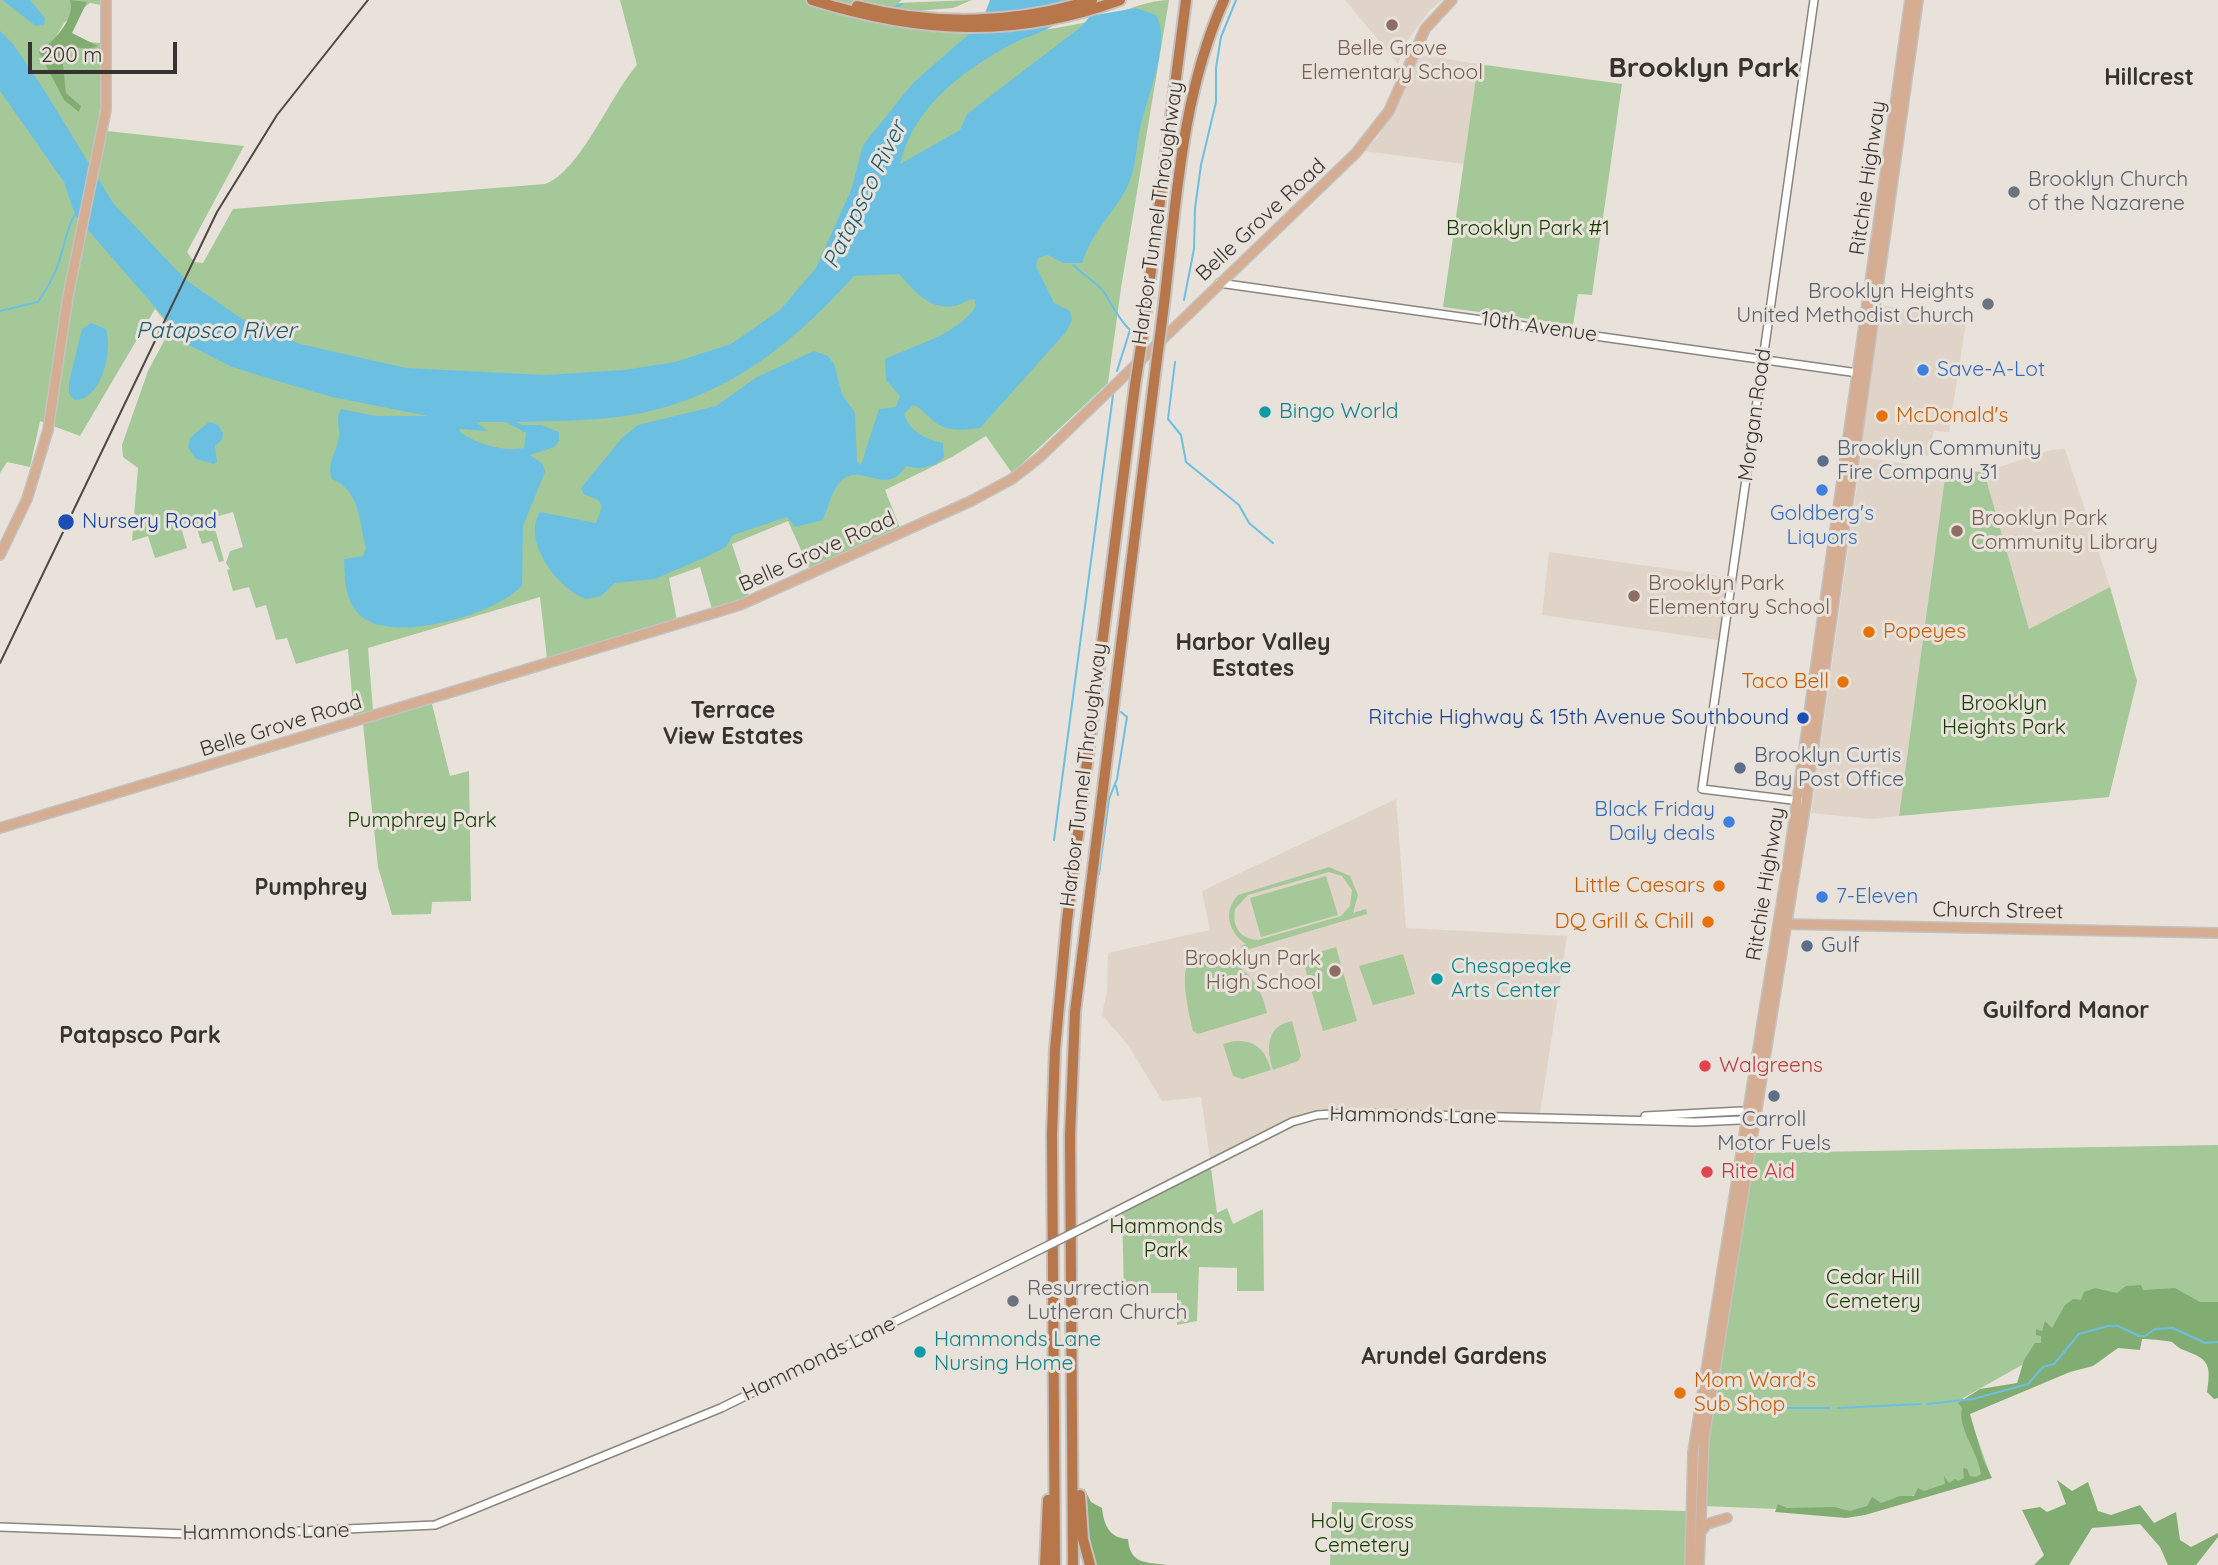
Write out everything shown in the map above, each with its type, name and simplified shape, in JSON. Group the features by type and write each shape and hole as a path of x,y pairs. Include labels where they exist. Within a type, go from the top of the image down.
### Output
{"highway":[{"path":"813,0 877,19 948,28 1030,24 1095,9 1120,0"},
{"path":"835,0 892,14 971,20 1042,13 1092,0"},
{"name":"Harbor Tunnel Throughway","path":"1055,1565 1052,1135 1058,1010 1135,385 1186,0"},
{"name":"Harbor Tunnel Throughway","path":"1073,1565 1070,1136 1075,1013 1183,147 1193,90 1205,46 1224,0"},
{"path":"1071,1287 1080,1506 1090,1565"},
{"path":"1045,1565 1049,1448 1054,1414"}],"main road":[{"path":"1,553 27,499 41,459 77,250 107,103 106,0"},
{"name":"Belle Grove Road","path":"0,828 764,596 971,501 1012,479 1040,457 1371,138 1389,111 1425,29 1452,0"},
{"name":"Ritchie Highway","path":"1801,801 1910,0"},
{"name":"Ritchie Highway","path":"1699,1565 1704,1439 1783,924 1918,0"},
{"name":"Ritchie Highway","path":"1690,1565 1693,1452 1747,1116 1783,924"},
{"name":"Church Street","path":"1783,924 2218,933"},
{"path":"1699,1535 1707,1524 1727,1518"}],"street":[{"name":"Morgan Road","path":"1801,801 1702,789 1814,0"},
{"name":"10th Avenue","path":"1219,282 1858,373"},
{"name":"Hammonds Lane","path":"0,1527 212,1535 435,1525 721,1408 1292,1122 1318,1115 1695,1122 1740,1120 1747,1116 1741,1111 1616,1119"},
{"path":"1695,1122 1698,1117 1713,1112"},
{"path":"1663,1121 1694,1113"}],"shaded area":[{"name":"Belle Grove Elementary School","path":"1345,0 1442,0 1429,11 1408,40 1398,64"},
{"path":"1416,54 1478,64 1464,164 1364,151 1378,137 1393,113"},
{"path":"1881,305 1966,322 1949,432 1934,431 1928,456 1861,441"},
{"path":"2065,449 2110,587 2029,629 1984,472 2051,450"},
{"path":"1861,457 1946,470 1899,816 1873,819 1811,813"},
{"name":"Brooklyn Park Elementary School","path":"1549,552 1727,577 1718,640 1542,615"},
{"name":"Brooklyn Park High School","path":"1396,799 1406,928 1567,936 1540,1114 1328,1111 1291,1119 1210,1158 1201,1097 1162,1101 1128,1045 1102,1015 1107,990 1108,953 1210,930 1202,891"}],"green space":[{"path":"0,0 100,0 101,5 90,3 64,23 54,40 102,43 98,130 244,146 187,252 194,262 203,263 233,209 545,184 558,177 583,149 637,65 620,0 902,0 898,3 972,0 953,8 903,12 897,25 948,33 995,34 1066,26 1102,18 1150,2 1169,0 1121,288 1108,383 1012,473 986,436 952,457 885,490 900,528 810,570 788,521 732,544 749,596 712,609 700,567 669,578 677,621 547,659 540,597 368,648 373,711 354,717 348,649 296,664 287,638 276,640 266,605 256,608 249,587 233,591 227,570 230,569 226,563 230,551 243,547 233,512 212,518 224,561 219,562 212,541 202,544 195,523 181,527 187,548 155,558 148,536 132,541 138,468 123,457 122,445 148,371 171,328 155,309 80,436 40,421 30,467 7,462 0,473"},
{"path":"70,0 87,2 72,33 98,46 89,49 65,46 63,65 66,93 81,106 79,112 64,100 39,52 66,23 70,15"},
{"name":"Brooklyn Park #1","path":"1478,64 1622,84 1592,295 1578,294 1573,325 1443,307"},
{"name":"Brooklyn Heights Park","path":"1946,470 1984,472 2029,629 2110,587 2137,681 2109,797 1899,816"},
{"name":"Pumphrey Park","path":"432,704 450,776 469,771 471,901 432,902 431,914 392,915 378,867 363,724"},
{"path":"1329,867 1350,876 1358,895 1353,913 1366,909 1367,914 1243,951 1241,946 1246,944 1235,934 1229,914 1238,895","holes":["1329,872 1342,876 1352,890 1350,906 1341,916 1258,940 1246,937 1236,926 1235,909 1248,895"]},
{"path":"1326,876 1338,915 1261,937 1250,898"},
{"path":"1336,947 1357,1021 1323,1031 1302,957"},
{"path":"1403,954 1415,994 1373,1005 1359,966"},
{"path":"1203,955 1227,961 1246,972 1259,990 1267,1013 1198,1034 1193,1031 1185,973 1191,958"},
{"path":"1292,1021 1301,1056 1298,1061 1273,1070 1269,1054 1270,1040 1277,1028"},
{"path":"1234,1041 1254,1044 1263,1052 1271,1070 1242,1079 1233,1076 1223,1044"},
{"name":"Cedar Hill Cemetery","path":"2218,1145 2218,1325 2111,1315 1963,1398 1990,1474 1855,1512 1702,1506 1705,1453 1754,1153"},
{"name":"Hammonds Park","path":"1211,1168 1217,1213 1227,1208 1233,1224 1263,1209 1264,1291 1237,1291 1237,1268 1199,1267 1197,1321 1177,1325 1177,1293 1124,1293 1122,1211"},
{"path":"2141,1285 2143,1290 2175,1288 2200,1302 2218,1302 2218,1398 2214,1399 2207,1392 2208,1367 2202,1359 2172,1342 2142,1339 2140,1350 2118,1348 2093,1366 2070,1372 1970,1414 1983,1459 1992,1478 1865,1515 1846,1518 1775,1512 1778,1504 1787,1508 1834,1507 1850,1511 1867,1506 1872,1497 1881,1503 1900,1496 1914,1496 1918,1488 1924,1491 1945,1484 1944,1476 1949,1483 1955,1479 1958,1481 1964,1478 1963,1468 1967,1469 1970,1476 1981,1474 1962,1424 1962,1408 1958,1403 1980,1389 2017,1383 2024,1360 2035,1343 2041,1343 2041,1336 2036,1335 2036,1329 2042,1331 2045,1321 2052,1328 2065,1305 2073,1299 2081,1300 2084,1292 2095,1288 2117,1293 2126,1286"},
{"path":"2057,1480 2072,1491 2088,1482 2098,1511 2111,1515 2140,1505 2154,1523 2176,1512 2180,1540 2191,1547 2218,1533 2218,1537 2196,1565 2168,1565 2160,1547 2140,1524 2092,1528 2069,1565 2034,1565 2044,1555 2022,1510 2040,1507 2047,1512 2066,1504"},
{"path":"1084,1488 1091,1502 1102,1508 1109,1530 1116,1536 1128,1539 1129,1547 1136,1558 1167,1565 1096,1565 1089,1540"},
{"name":"Holy Cross Cemetery","path":"1332,1502 1686,1511 1686,1565 1330,1565"}],"water":[{"path":"2,0 30,0 45,18 44,25 36,26"},
{"name":"Patapsco River","path":"990,0 1088,0 1054,25 1014,43 959,78 929,107 917,124 900,164 960,130 967,114 1082,26 1090,16 1136,8 1156,15 1161,38 1134,166 1124,193 1096,234 1082,263 1063,263 1048,255 1038,258 1036,266 1054,303 1070,311 1072,320 1066,332 980,428 954,430 943,427 913,405 904,414 910,426 919,434 943,443 944,458 926,467 906,466 890,479 858,475 842,480 823,520 795,527 787,517 733,535 726,547 706,557 655,579 615,583 601,596 587,599 576,594 555,576 539,550 535,537 535,524 540,512 596,523 602,507 599,501 584,494 581,488 622,438 638,425 716,406 757,377 814,351 828,356 834,364 842,394 855,413 857,462 861,465 879,409 896,407 900,396 886,380 885,359 947,332 968,316 976,306 974,299 954,306 929,302 899,274 854,276 805,326 779,348 723,384 693,398 660,409 625,416 517,422 522,425 541,425 559,432 559,441 554,447 530,455 543,464 545,472 523,526 522,586 489,607 439,623 414,627 390,627 370,622 352,605 346,586 344,559 363,556 366,548 360,517 353,499 341,484 332,479 330,468 338,442 341,409 376,416 428,416 332,397 274,380 232,367 187,344 75,215 64,182 0,91 0,31 13,44 43,88 113,203 186,280 242,319 300,344 406,368 545,375 624,370 675,362 731,344 780,310 816,268 851,190 863,145 913,83 970,33 985,13","holes":["476,422 506,422 526,433 524,448 490,446 474,440 459,429 488,431"]},
{"path":"91,323 106,329 106,361 99,383 92,392 75,400 69,394 69,382 82,329"},
{"path":"209,422 218,425 223,433 222,440 215,446 217,462 214,464 196,459 188,447 190,438"}],"waterway":[{"path":"1184,300 1194,249 1195,208 1201,165 1216,102 1216,68 1221,37 1236,0"},
{"path":"891,9 902,4"},
{"path":"0,311 38,302 58,266 76,214"},
{"path":"1073,265 1104,292 1130,330 1117,371"},
{"path":"1175,362 1168,419 1181,435 1186,462 1239,505 1249,523 1273,543"},
{"path":"1054,840 1113,395"},
{"path":"1099,874 1109,799 1117,779 1127,717 1121,712"},
{"path":"1116,786 1118,795"},
{"path":"1927,1404 1973,1399 2028,1384 2043,1367 2054,1364 2079,1334 2108,1326 2118,1326 2139,1336 2145,1336 2155,1329 2173,1328 2205,1343 2218,1342"},
{"path":"1838,1408 1921,1404"},
{"path":"1767,1408 1830,1408"}],"tram line":[{"path":"0,663 217,212 277,115 368,0"}],"place":[{"name":"Belle Grove Elementary School","path":"1392,25"},
{"name":"Brooklyn Church of the Nazarene","path":"2014,192"},
{"name":"Brooklyn Heights United Methodist Church","path":"1988,304"},
{"name":"Save-A-Lot","path":"1923,370"},
{"name":"Bingo World","path":"1265,412"},
{"name":"McDonald's","path":"1882,416"},
{"name":"Brooklyn Community Fire Company 31","path":"1823,461"},
{"name":"Goldberg's Liquors","path":"1822,490"},
{"name":"Nursery Road","path":"66,522"},
{"name":"Brooklyn Park Community Library","path":"1957,531"},
{"name":"Brooklyn Park Elementary School","path":"1634,596"},
{"name":"Popeyes","path":"1869,632"},
{"name":"Taco Bell","path":"1843,682"},
{"name":"Ritchie Highway & 15th Avenue Southbound","path":"1803,718"},
{"name":"Brooklyn Curtis Bay Post Office","path":"1740,768"},
{"name":"Black Friday Daily deals","path":"1729,822"},
{"name":"Little Caesars","path":"1719,886"},
{"name":"7-Eleven","path":"1822,897"},
{"name":"DQ Grill & Chill","path":"1708,922"},
{"name":"Gulf","path":"1807,946"},
{"name":"Brooklyn Park High School","path":"1335,971"},
{"name":"Chesapeake Arts Center","path":"1437,979"},
{"name":"Walgreens","path":"1705,1066"},
{"name":"Carroll Motor Fuels","path":"1774,1096"},
{"name":"Rite Aid","path":"1707,1172"},
{"name":"Resurrection Lutheran Church","path":"1013,1301"},
{"name":"Hammonds Lane Nursing Home","path":"920,1352"},
{"name":"Mom Ward's Sub Shop","path":"1680,1393"}],"district":[{"name":"Brooklyn Park","path":"1704,69"},
{"name":"Hillcrest","path":"2149,78"},
{"name":"Harbor Valley Estates","path":"1253,656"},
{"name":"Terrace View Estates","path":"733,724"},
{"name":"Pumphrey","path":"311,888"},
{"name":"Guilford Manor","path":"2066,1011"},
{"name":"Patapsco Park","path":"140,1036"},
{"name":"Arundel Gardens","path":"1454,1357"}]}
